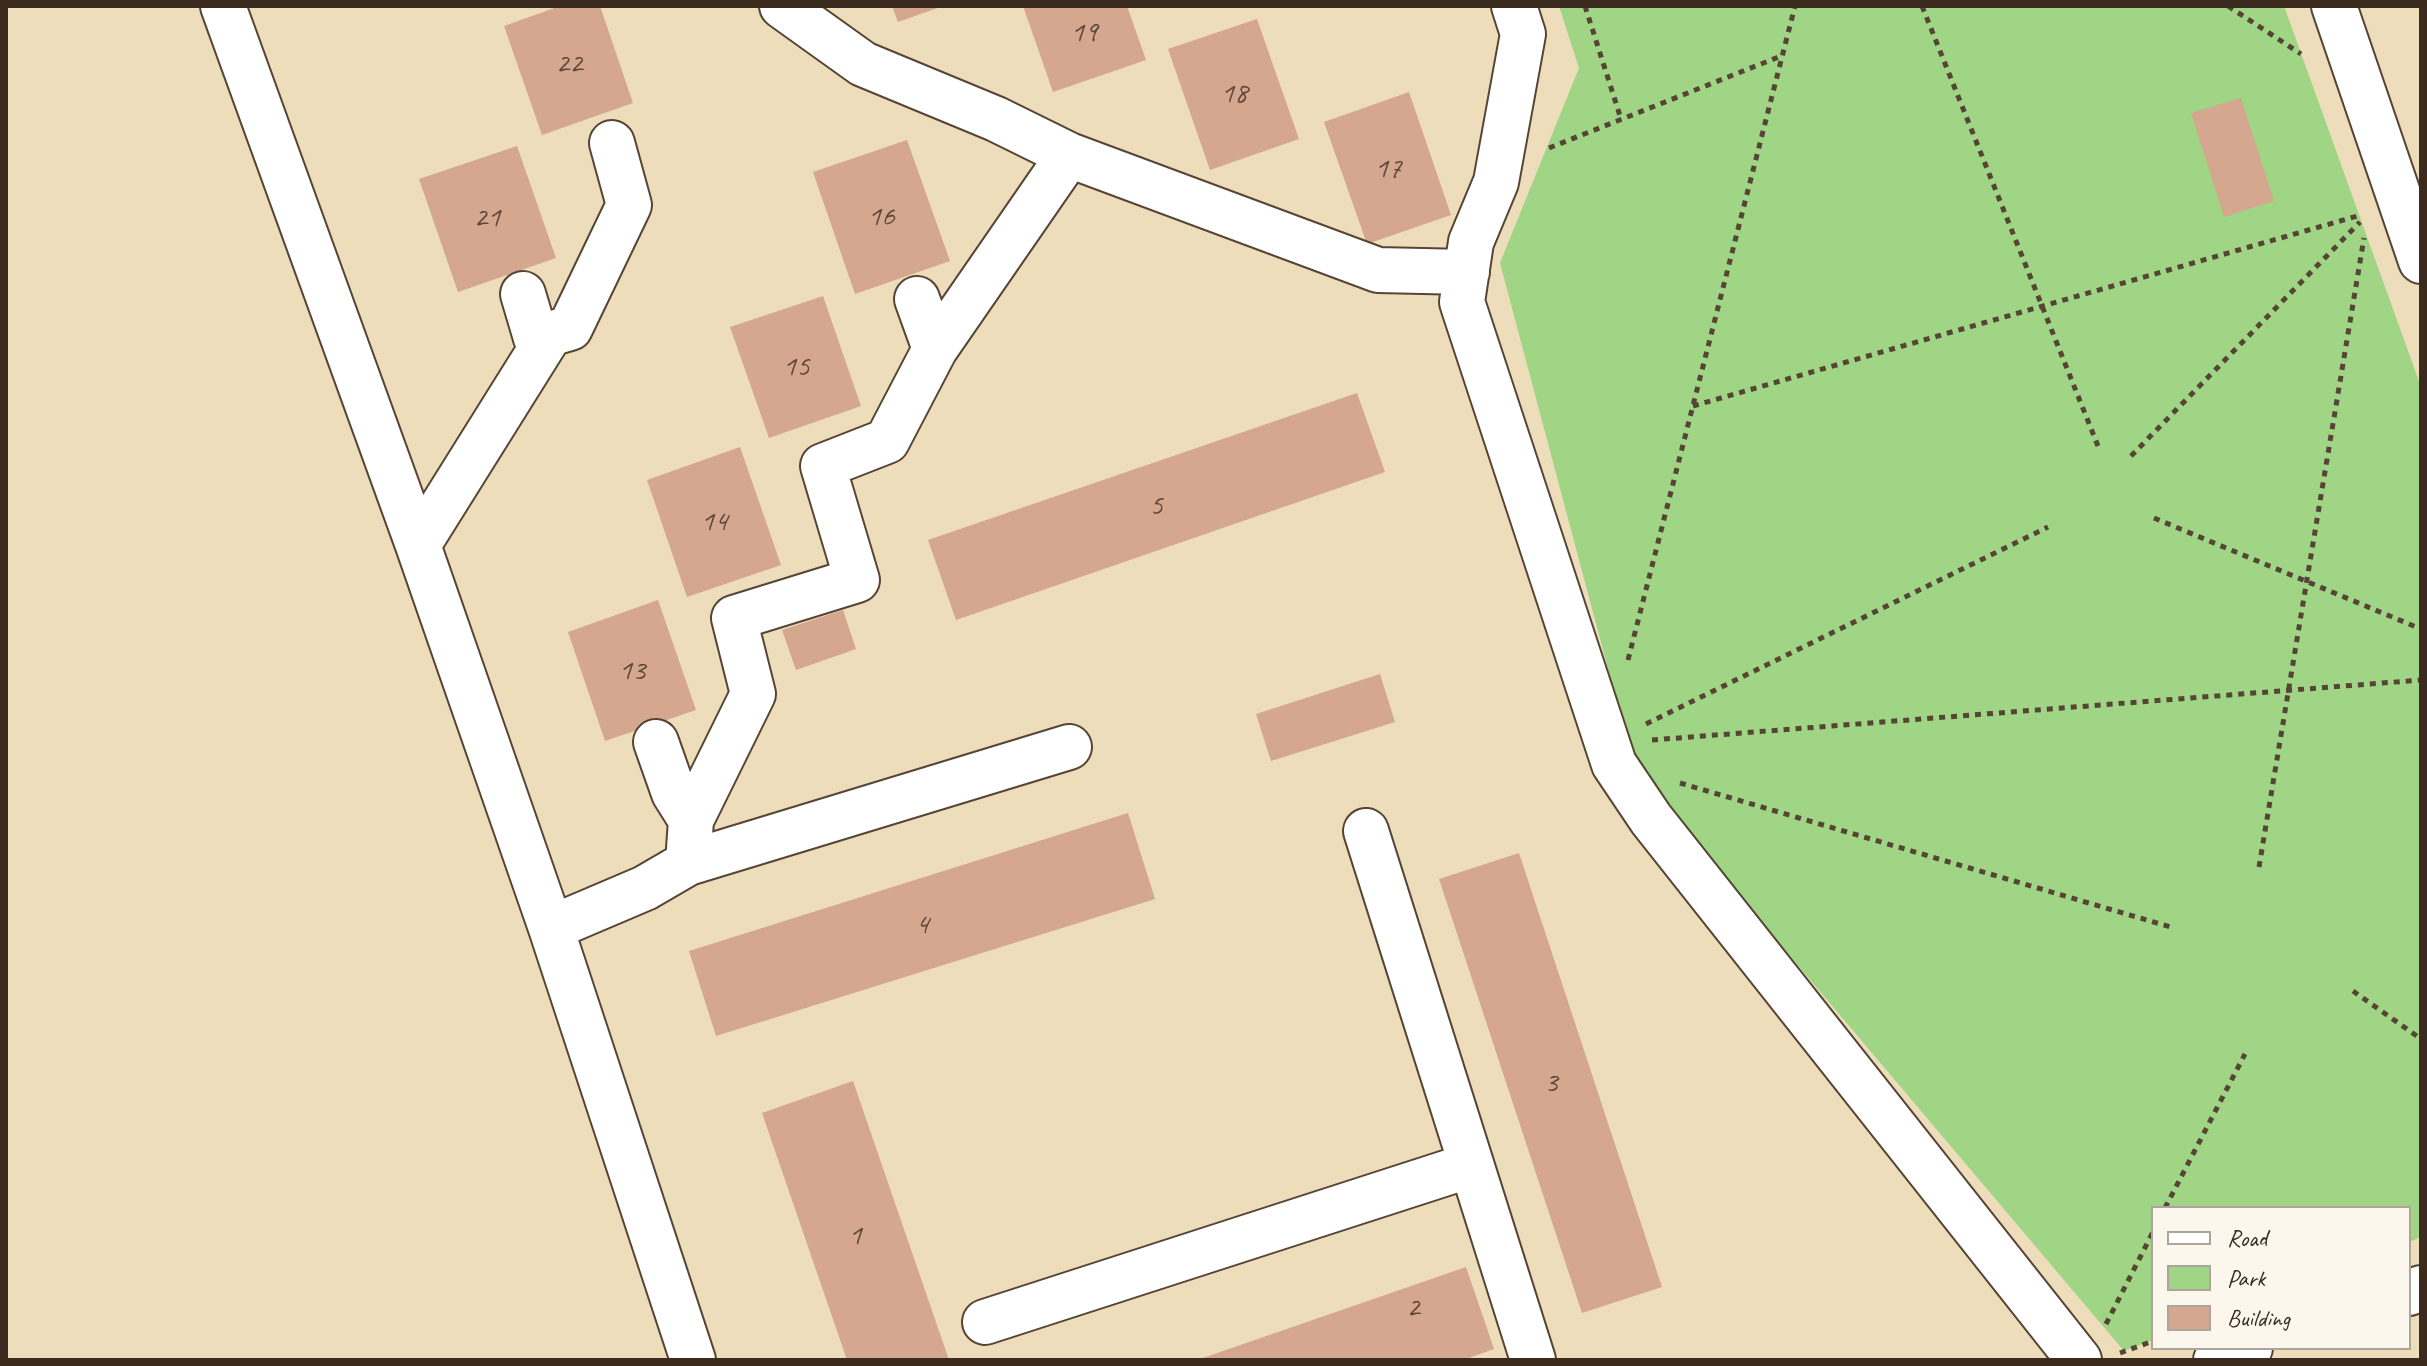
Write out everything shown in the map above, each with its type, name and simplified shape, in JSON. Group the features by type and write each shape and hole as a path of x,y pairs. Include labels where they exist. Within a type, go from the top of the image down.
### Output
{"street":[{"path":"223,6 418,545 551,928 693,1360"},
{"path":"782,6 863,64 996,119 1069,155 1378,270 1467,272"},
{"path":"1514,6 1523,34 1496,182 1471,242 1462,302 1611,754 1661,832 2098,1349"},
{"path":"2334,6 2405,162 2421,261"},
{"path":"523,294 536,338 570,328 629,205 612,143"},
{"path":"688,863 691,820 753,694 734,618 857,580 823,466 887,441 935,349 1069,155"},
{"path":"917,299 935,349"},
{"path":"418,545 550,334"},
{"path":"656,742 674,793 691,820"},
{"path":"551,928 645,888 688,863 1069,747"},
{"path":"1366,831 1533,1360"},
{"path":"985,1322 1471,1165"},
{"path":"2216,1360 2244,1350"}],"path":[{"path":"1585,6 1621,120"},
{"path":"1627,667 1795,6"},
{"path":"1922,6 2098,446"},
{"path":"2228,6 2303,55"},
{"path":"1499,168 1782,56"},
{"path":"1693,406 2368,214"},
{"path":"2131,456 2368,214"},
{"path":"2259,867 2368,214"},
{"path":"2154,518 2421,629"},
{"path":"1611,754 2048,527"},
{"path":"1611,754 2421,680"},
{"path":"1611,754 2174,928"},
{"path":"2353,991 2421,1039"},
{"path":"2166,1206 2245,1054"},
{"path":"2098,1349 2151,1236"},
{"path":"2098,1349 2151,1341"}],"green space":[{"path":"1559,6 2284,6 2421,387 2421,1237 2411,1241 2411,1206 2151,1206 2151,1341 2124,1351 1636,774 1500,263 1579,68"}],"building":[{"path":"560,6 600,6 633,103 542,135 504,26"},
{"path":"892,6 943,6 898,22"},
{"path":"1023,6 1127,6 1146,60 1053,92"},
{"path":"1257,19 1299,139 1210,170 1168,49"},
{"path":"1409,92 1451,215 1367,244 1324,122"},
{"path":"2241,98 2274,201 2224,217 2191,113"},
{"path":"907,140 950,261 855,294 813,172"},
{"path":"517,146 556,258 458,292 419,179"},
{"path":"823,296 861,406 769,438 730,327"},
{"path":"1357,393 1385,472 956,620 928,540"},
{"path":"740,447 781,565 687,597 647,480"},
{"path":"658,600 696,710 605,741 568,632"},
{"path":"843,610 856,649 796,670 782,630"},
{"path":"1380,674 1395,722 1271,761 1256,714"},
{"path":"1128,813 1155,899 716,1036 689,951"},
{"path":"1519,853 1662,1287 1582,1313 1439,879"},
{"path":"853,1081 949,1360 847,1360 762,1113"},
{"path":"1466,1267 1494,1349 1463,1360 1197,1360"}]}
